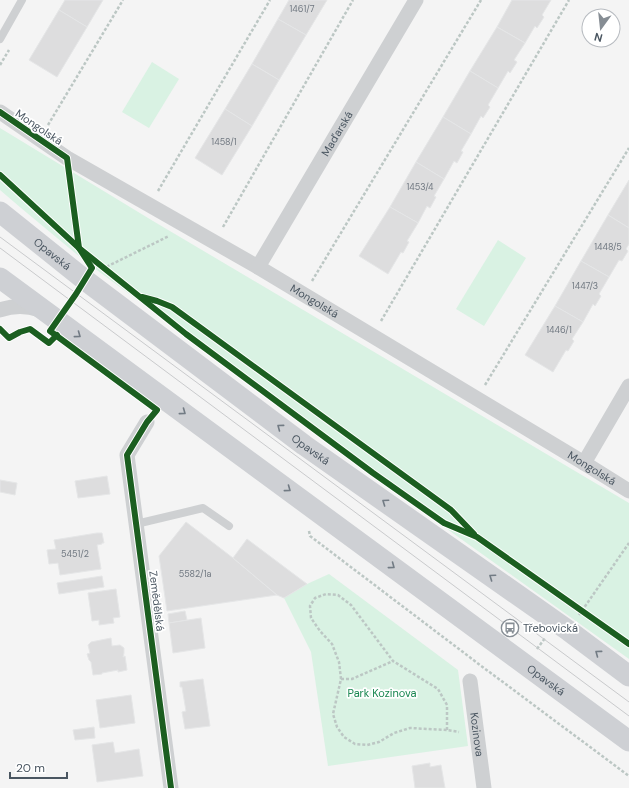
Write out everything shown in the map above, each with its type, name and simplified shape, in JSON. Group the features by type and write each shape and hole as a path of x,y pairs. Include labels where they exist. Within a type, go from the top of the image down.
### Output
{"main road":[{"name":"Opavská","path":"0,212 89,274 304,445 569,631 629,676"},
{"name":"Opavská","path":"0,278 629,740"}],"street":[{"name":"Maďarská","path":"258,267 416,0"},
{"name":"Mongolská","path":"0,112 67,158 258,267 629,491"},
{"path":"0,310 14,306 22,306 47,312"},
{"path":"584,463 629,386"},
{"name":"Zemědělská","path":"147,422 127,455 171,788"},
{"name":"Kozinova","path":"470,681 484,788"}],"lane":[{"path":"0,39 22,0"},
{"path":"136,524 203,508 230,526"}],"path":[{"path":"46,129 123,0"},
{"path":"150,205 270,0"},
{"path":"221,232 353,0"},
{"path":"311,283 481,0"},
{"path":"380,324 569,0"},
{"path":"484,387 629,148"},
{"path":"89,274 102,266 188,227"},
{"path":"102,266 110,272"},
{"path":"447,730 447,705 438,689 393,661 351,606 338,595 326,594 315,598 310,606 311,618 332,644 339,662 340,679 333,714 337,727 344,737 355,744 367,746 379,742 394,732 410,728 447,730 477,735"},
{"path":"576,606 588,615"},
{"path":"340,679 352,679 393,661"},
{"path":"480,665 629,776"}],"green space":[{"path":"152,62 179,79 149,128 122,112"},
{"path":"0,128 153,221 629,503 629,659 454,534 86,262 21,208 0,190"},
{"path":"498,240 526,258 484,326 456,309"},
{"name":"Park Kozinova","path":"329,574 458,670 468,746 328,766 311,652 284,598 307,584"}],"building":[{"path":"65,0 103,0 87,27 59,10"},
{"path":"289,0 327,0 306,35 278,19"},
{"path":"512,0 551,0 542,15 544,17 537,28 535,26 525,43 497,27"},
{"path":"59,10 87,27 57,77 29,60"},
{"path":"278,19 306,35 279,80 252,64"},
{"path":"497,27 525,43 514,60 517,62 510,73 508,71 498,88 470,71"},
{"path":"252,64 279,80 252,126 225,109"},
{"path":"470,71 498,88 488,105 490,107 483,118 481,116 471,134 443,117"},
{"path":"225,109 252,126 222,175 195,158"},
{"path":"443,117 471,134 461,151 463,152 457,163 454,161 444,179 416,162"},
{"path":"416,162 444,179 434,196 436,197 430,208 427,206 418,223 390,207"},
{"path":"629,180 629,228 608,215"},
{"path":"390,207 418,223 407,241 409,242 403,253 401,252 388,274 359,256"},
{"path":"608,215 629,228 629,244 626,249 628,251 622,261 619,260 609,277 581,261"},
{"path":"581,261 609,277 599,294 601,296 595,306 593,304 583,322 555,306"},
{"path":"555,306 583,322 572,339 574,341 568,351 566,350 553,372 525,355"},
{"path":"107,476 110,494 78,498 75,481"},
{"path":"0,480 17,483 15,495 0,492"},
{"path":"186,522 233,558 277,595 167,611 159,556"},
{"path":"102,533 104,543 97,545 101,569 60,575 58,563 49,564 47,550 56,549 54,540"},
{"path":"247,539 307,584 284,598 277,595 233,558"},
{"path":"102,576 104,587 59,594 57,583"},
{"path":"116,589 120,617 113,618 114,623 99,625 99,620 92,621 88,593"},
{"path":"185,611 187,620 169,623 168,614"},
{"path":"201,618 205,648 173,653 169,623"},
{"path":"111,638 112,646 120,645 124,648 123,657 125,656 127,670 118,672 118,670 93,675 91,662 87,654 90,653 88,645 91,642"},
{"path":"203,679 210,726 185,729 182,712 186,711 180,682"},
{"path":"131,695 135,723 100,728 96,700"},
{"path":"94,727 95,738 75,740 73,730"},
{"path":"113,742 115,753 139,749 143,776 97,782 92,745"},
{"path":"430,763 430,767 441,765 445,788 415,788 412,766"}],"tram line":[{"path":"0,237 629,702"},
{"path":"0,248 629,716"}],"cycle path":[{"path":"0,112 67,158 79,248 92,268 50,331 157,410 147,422 127,455 171,788"},
{"path":"0,175 79,248 186,334 373,473 444,523 477,537 629,644"},
{"path":"142,297 172,307 451,510 474,534"},
{"path":"0,329 9,338 30,329 49,343 57,335"}],"place":[{"name":"Třebovická","path":"510,628"}]}
